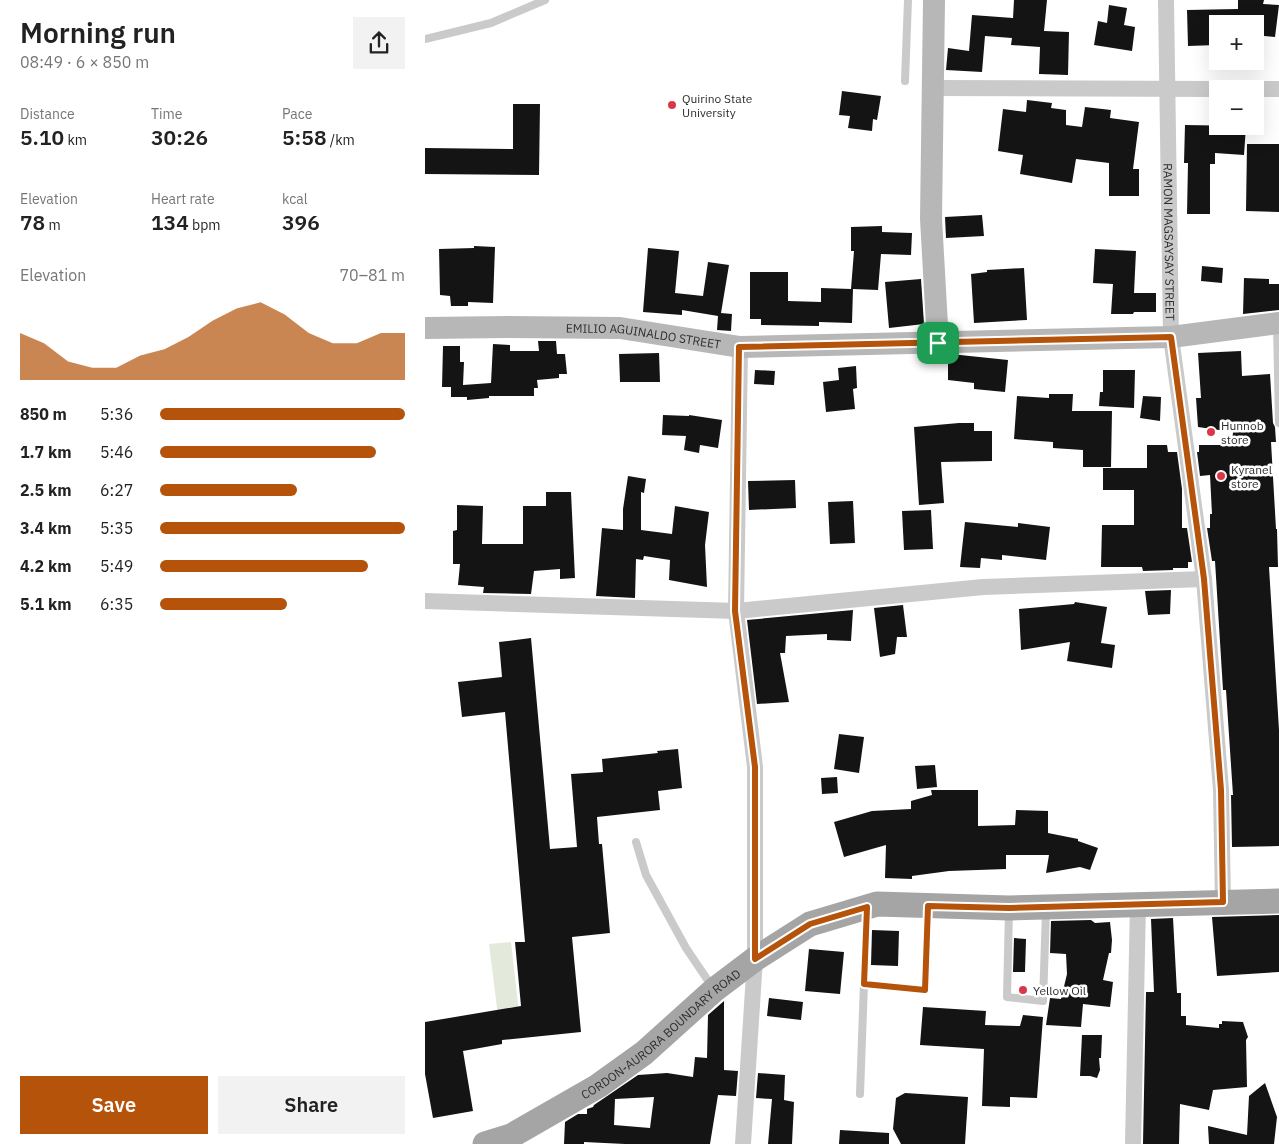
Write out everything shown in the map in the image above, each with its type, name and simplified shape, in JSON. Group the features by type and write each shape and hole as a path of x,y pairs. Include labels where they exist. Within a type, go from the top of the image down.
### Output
{"main road":[{"name":"CORDON-AURORA BOUNDARY ROAD","path":"485,1144 511,1136 598,1086 644,1053 714,990 755,959 810,924 877,904 1009,908 1138,903 1279,901"}],"street":[{"path":"934,0 931,219 938,343"},
{"name":"RAMON MAGSAYSAY STREET","path":"1166,0 1171,337 1204,579 1221,790 1223,902"},
{"path":"933,88 1209,89"},
{"path":"1264,89 1279,89"},
{"name":"EMILIO AGUINALDO STREET","path":"425,328 620,328 739,347 1171,337 1278,323"},
{"path":"739,347 735,611 755,767 755,959 743,1144"},
{"path":"425,601 735,611 983,587 1204,579"},
{"path":"1133,1144 1138,903"}],"lane":[{"path":"425,39 491,23 545,0"},
{"path":"905,81 908,0"},
{"path":"1278,323 1279,423"},
{"path":"636,842 646,875 686,948 714,990"},
{"path":"864,984 925,990 928,906"},
{"path":"860,1094 867,907"},
{"path":"1009,908 1007,996 1043,1001 1046,907"}],"green space":[{"path":"511,942 519,1013 498,1016 489,944"}],"building":[{"path":"1014,0 1047,0 1044,31 1069,32 1068,75 1039,74 1040,47 1011,45 1012,38 985,36 982,72 946,70 948,48 969,51 972,15 1013,18"},
{"path":"1238,0 1264,0 1263,4 1279,5 1275,37 1264,36 1264,15 1209,15 1209,45 1188,46 1187,10 1238,9"},
{"path":"1109,5 1127,8 1124,25 1135,27 1132,51 1094,45 1098,21 1107,23"},
{"path":"842,91 881,96 877,120 873,119 872,131 848,128 850,116 839,115"},
{"path":"1027,100 1052,103 1051,108 1066,110 1066,125 1082,127 1085,107 1111,110 1110,118 1139,122 1133,169 1139,169 1139,196 1109,196 1109,163 1076,159 1072,183 1020,174 1023,155 998,151 1003,109 1026,112"},
{"path":"513,104 540,104 539,175 425,174 425,148 513,149"},
{"path":"1185,125 1209,125 1209,135 1245,135 1244,155 1215,153 1215,164 1210,164 1210,214 1187,214 1188,163 1184,163"},
{"path":"1247,144 1279,144 1279,212 1246,211"},
{"path":"982,215 984,236 946,238 945,217"},
{"path":"882,226 882,232 912,233 911,255 881,254 878,290 853,289 852,323 819,322 819,326 761,325 761,319 750,319 750,272 788,272 788,301 821,302 821,288 851,289 854,251 851,251 851,227"},
{"path":"474,246 495,247 493,303 468,302 468,306 451,306 450,296 440,295 439,249 474,248"},
{"path":"648,248 679,251 675,293 703,296 708,262 729,265 721,313 732,314 731,331 717,330 718,316 682,310 682,315 643,312"},
{"path":"1095,249 1136,251 1134,293 1156,293 1156,312 1111,314 1113,284 1093,283"},
{"path":"1202,266 1223,268 1222,283 1201,281"},
{"path":"1024,268 1027,320 974,323 971,274 987,272 987,270"},
{"path":"1244,278 1269,279 1269,284 1279,284 1279,310 1243,314"},
{"path":"921,279 924,324 889,328 885,282"},
{"path":"538,341 556,341 557,354 565,354 567,374 559,374 559,378 537,380 538,388 534,388 534,396 489,396 489,398 467,400 467,397 451,397 451,387 442,387 443,346 460,346 460,362 464,362 463,385 491,383 493,344 510,345 510,351 539,351"},
{"path":"1241,351 1242,376 1270,374 1273,423 1275,427 1276,442 1271,442 1278,567 1269,567 1279,730 1279,846 1232,847 1231,795 1233,795 1226,690 1223,690 1215,561 1212,561 1207,528 1210,528 1210,514 1212,514 1210,475 1200,476 1197,452 1199,452 1199,445 1232,445 1233,432 1198,427 1196,398 1201,398 1198,353"},
{"path":"659,353 660,382 620,382 619,354"},
{"path":"948,355 1008,360 1005,392 974,389 974,383 948,380"},
{"path":"856,366 857,388 853,389 855,409 826,412 823,382 839,380 838,368"},
{"path":"755,370 775,371 774,385 754,384"},
{"path":"1103,370 1135,370 1134,408 1099,406 1100,392 1103,392"},
{"path":"1049,394 1073,394 1072,411 1112,411 1111,467 1083,467 1083,450 1053,448 1053,442 1014,439 1017,396 1049,398"},
{"path":"1143,396 1161,397 1160,421 1140,418"},
{"path":"663,415 689,415 722,420 718,448 700,445 699,453 684,450 686,436 662,435"},
{"path":"974,423 974,431 992,431 992,461 941,462 944,503 919,505 914,427"},
{"path":"1147,445 1167,445 1168,452 1177,452 1182,489 1182,528 1187,528 1192,562 1188,562 1188,568 1173,568 1173,570 1143,571 1142,567 1101,567 1102,525 1134,525 1134,490 1103,490 1103,468 1147,468"},
{"path":"628,476 646,479 644,493 641,492 641,530 672,534 675,506 709,512 705,545 707,587 669,580 670,560 644,556 643,560 636,559 635,598 596,596 602,528 623,530 623,509"},
{"path":"795,480 796,508 749,510 748,481"},
{"path":"546,492 571,492 575,578 560,579 560,569 534,571 531,594 483,593 484,587 458,585 460,564 453,564 453,531 457,530 457,505 483,506 482,544 523,544 523,506 546,506"},
{"path":"853,501 855,543 830,544 828,502"},
{"path":"931,510 933,549 904,550 902,511"},
{"path":"965,522 1018,527 1018,523 1050,527 1046,560 1002,555 1002,560 981,558 980,568 960,567"},
{"path":"1171,590 1170,614 1148,615 1145,591"},
{"path":"1075,602 1107,607 1101,643 1115,645 1112,668 1067,661 1070,642 1021,650 1019,609 1074,604"},
{"path":"903,605 907,637 897,637 895,654 880,657 874,608"},
{"path":"853,610 851,641 827,640 827,634 786,636 785,653 780,653 789,702 757,704 747,620"},
{"path":"531,638 550,849 577,847 571,774 603,772 602,759 678,749 682,788 658,791 660,810 597,817 599,844 602,844 610,933 572,937 581,1032 502,1040 502,1044 463,1051 473,1111 433,1118 425,1074 425,1022 521,1006 515,942 525,942 505,712 462,717 458,682 502,677 499,642"},
{"path":"839,734 864,737 859,773 834,769"},
{"path":"935,765 937,787 917,789 915,766"},
{"path":"837,777 838,793 822,794 821,778"},
{"path":"931,790 978,790 978,826 1015,825 1016,810 1048,811 1048,833 1078,839 1078,841 1098,848 1090,870 1080,867 1046,873 1049,855 1006,855 1006,869 949,871 912,876 912,879 885,878 886,845 844,857 834,822 872,811 911,809 911,801 932,795"},
{"path":"1279,915 1279,972 1217,976 1212,917"},
{"path":"1173,918 1177,993 1181,993 1181,1016 1186,1016 1186,1025 1219,1028 1219,1024 1222,1024 1222,1021 1243,1022 1248,1037 1246,1040 1247,1087 1213,1090 1209,1110 1180,1104 1179,1144 1143,1144 1146,992 1154,992 1151,919"},
{"path":"1091,920 1095,923 1110,922 1111,953 1109,953 1103,980 1113,982 1110,1007 1083,1004 1081,1027 1046,1025 1050,998 1061,999 1067,974 1066,954 1050,953 1051,921"},
{"path":"872,930 899,931 898,966 871,965"},
{"path":"1014,938 1026,939 1025,972 1013,972"},
{"path":"809,949 844,952 840,994 805,991"},
{"path":"769,998 803,1002 801,1020 767,1016"},
{"path":"724,1001 724,1070 738,1071 736,1096 718,1095 710,1144 584,1142 584,1144 564,1144 565,1122 578,1114 587,1114 587,1109 593,1107 638,1075 667,1073 693,1077 695,1057 707,1058 708,1015","holes":["654,1097 650,1128 614,1125 615,1099"]},
{"path":"923,1007 986,1011 985,1025 1020,1026 1023,1015 1043,1017 1037,1098 1010,1097 1010,1107 982,1106 984,1049 920,1045"},
{"path":"1082,1035 1102,1035 1101,1058 1099,1058 1100,1070 1097,1078 1080,1076"},
{"path":"758,1073 785,1075 784,1100 794,1102 792,1144 768,1144 772,1099 756,1098"},
{"path":"1265,1083 1277,1117 1274,1144 1209,1144 1208,1126 1247,1135 1249,1096"},
{"path":"905,1093 968,1097 965,1144 901,1144 893,1129 896,1098"},
{"path":"840,1130 889,1133 889,1144 839,1144"}],"place":[{"name":"Quirino State University","path":"672,105"},
{"name":"Hunnob store","path":"1211,432"},
{"name":"Kyranel store","path":"1221,476"},
{"name":"Yellow Oil","path":"1023,990"}],"route":[{"path":"1171,337 1204,579 1221,790 1223,902 1009,908 928,906 925,990 864,984 867,907 810,924 755,959 753,892 755,767 735,611 739,347 938,343 1171,337"}]}
